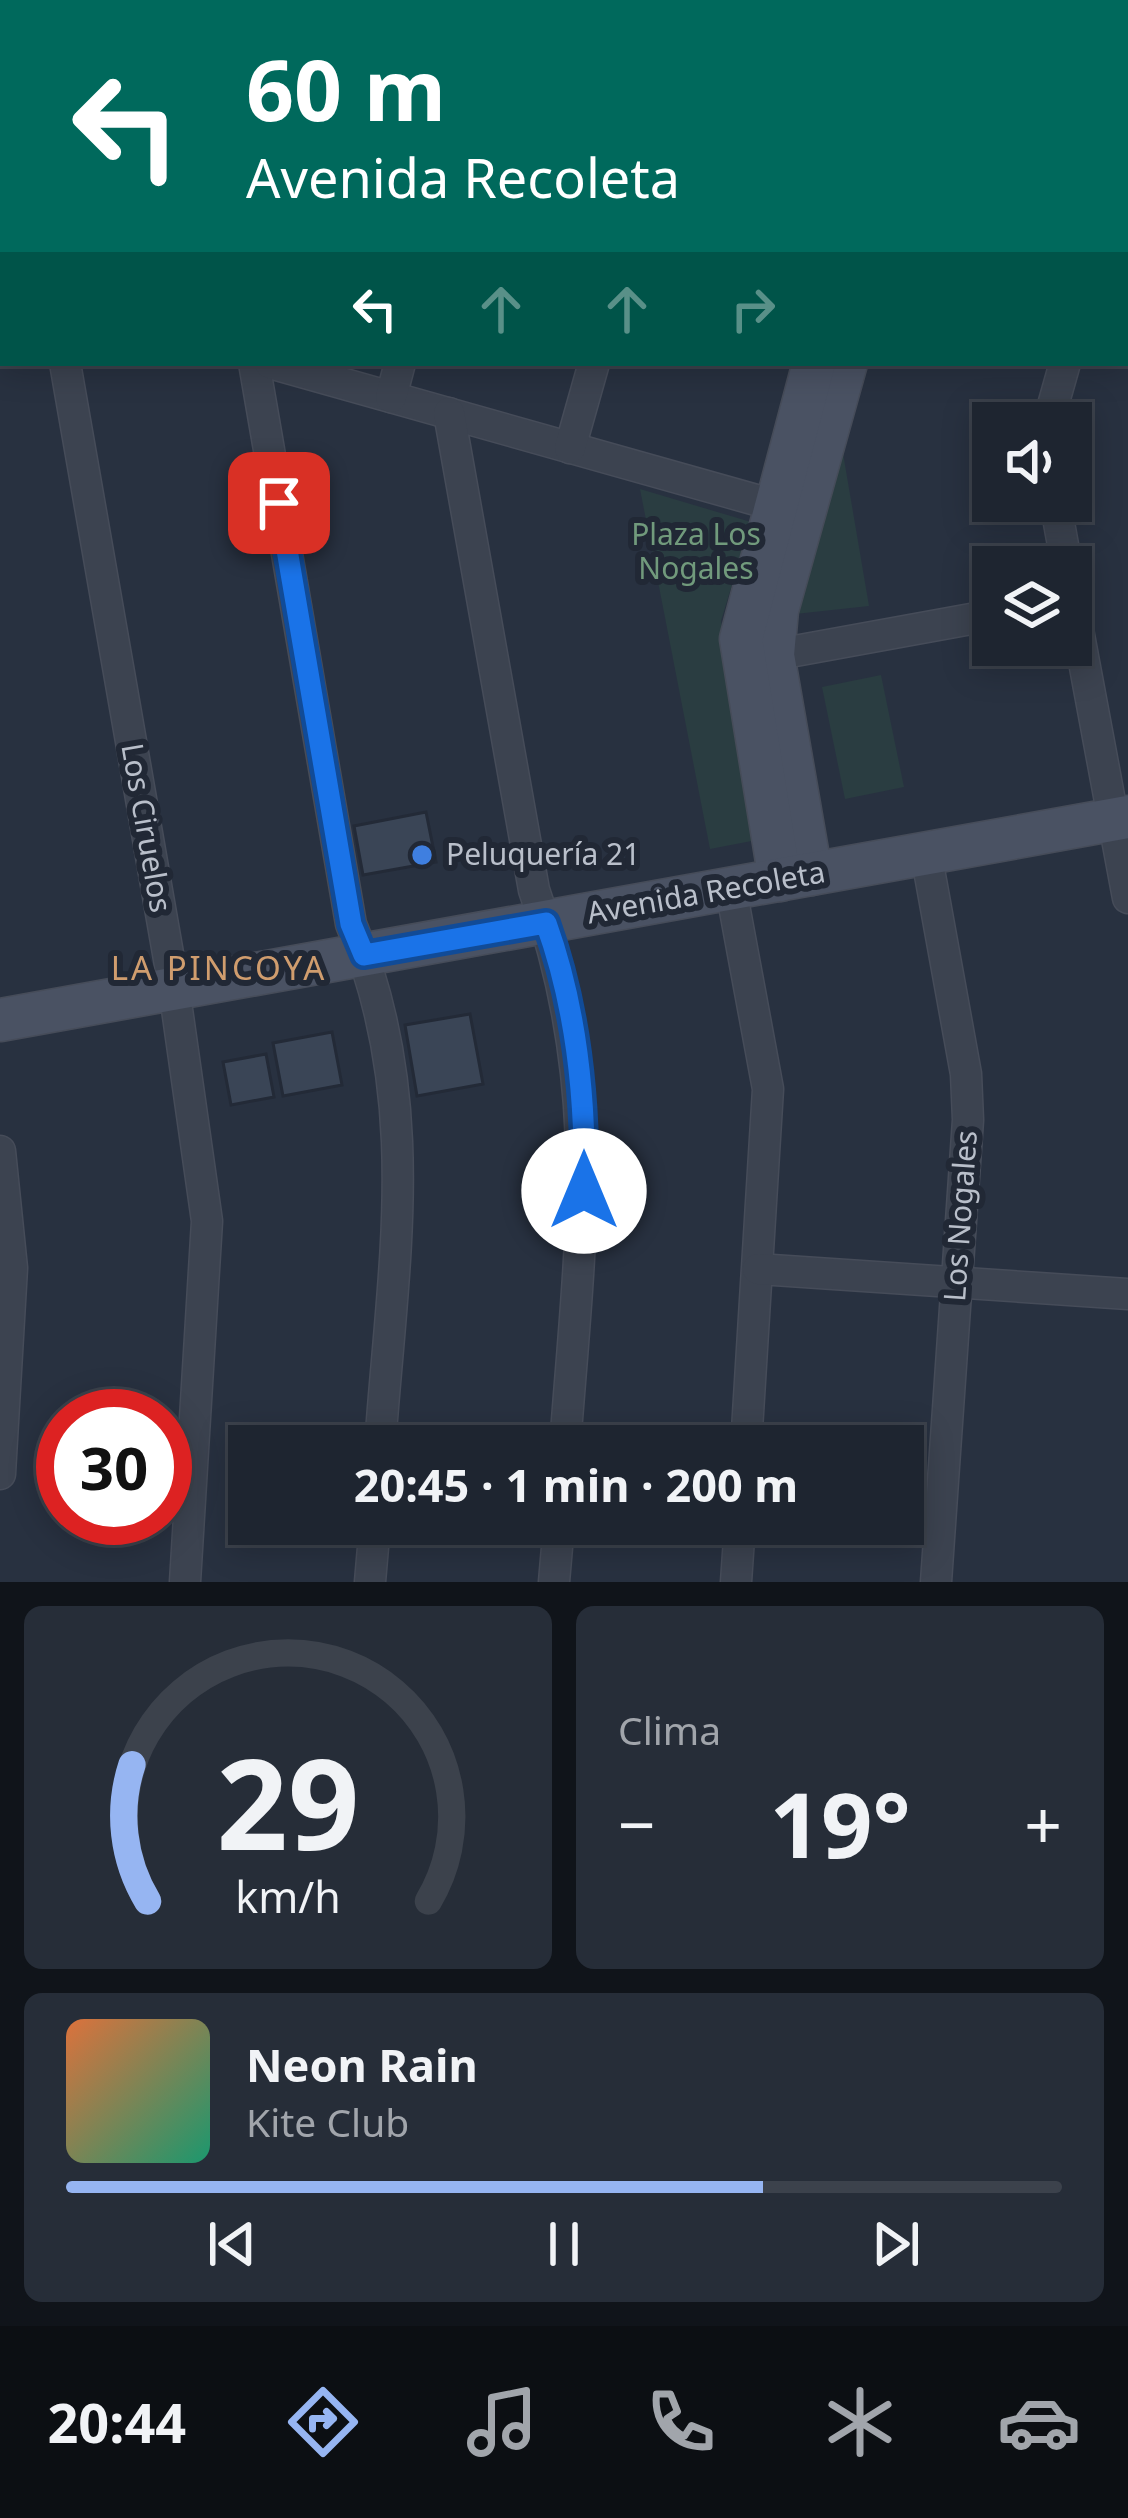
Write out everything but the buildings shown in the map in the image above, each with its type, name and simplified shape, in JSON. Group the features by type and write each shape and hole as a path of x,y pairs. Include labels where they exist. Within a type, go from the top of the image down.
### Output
{"street":[{"name":"Los Ciruelos","path":"66,366 174,988 207,1221 185,1582"},
{"path":"255,366 351,924 377,985 401,1144 381,1425"},
{"path":"281,366 789,509"},
{"path":"391,397 399,366"},
{"path":"570,448 593,366"},
{"path":"795,877 773,655 789,509 813,366"},
{"path":"795,877 741,639 845,366"},
{"path":"1054,402 1064,366"},
{"path":"449,413 534,890 561,965 585,1149 566,1425"},
{"path":"773,655 972,619"},
{"path":"1087,666 1121,819 1128,898"},
{"name":"Avenida Recoleta","path":"0,1020 1121,819"},
{"name":"Los Nogales","path":"926,853 966,1074 936,1582"},
{"path":"731,889 767,1089 747,1425"},
{"path":"0,1151 12,1268 0,1474"},
{"path":"758,1270 1128,1294"},
{"path":"370,1582 373,1545"},
{"path":"554,1582 557,1545"},
{"path":"736,1582 739,1545"}],"green space":[{"path":"836,412 869,606 786,615"},
{"name":"Plaza Los Nogales","path":"640,489 751,522 721,621 762,839 710,849"},
{"path":"881,675 904,787 845,799 822,687"}],"place":[{"name":"Peluquería 21","path":"422,855"}],"district":[{"name":"LA PINCOYA","path":"219,968"}],"route":[{"path":"279,503 351,924 364,955 546,923 561,965 582,1104 584,1191"}]}
